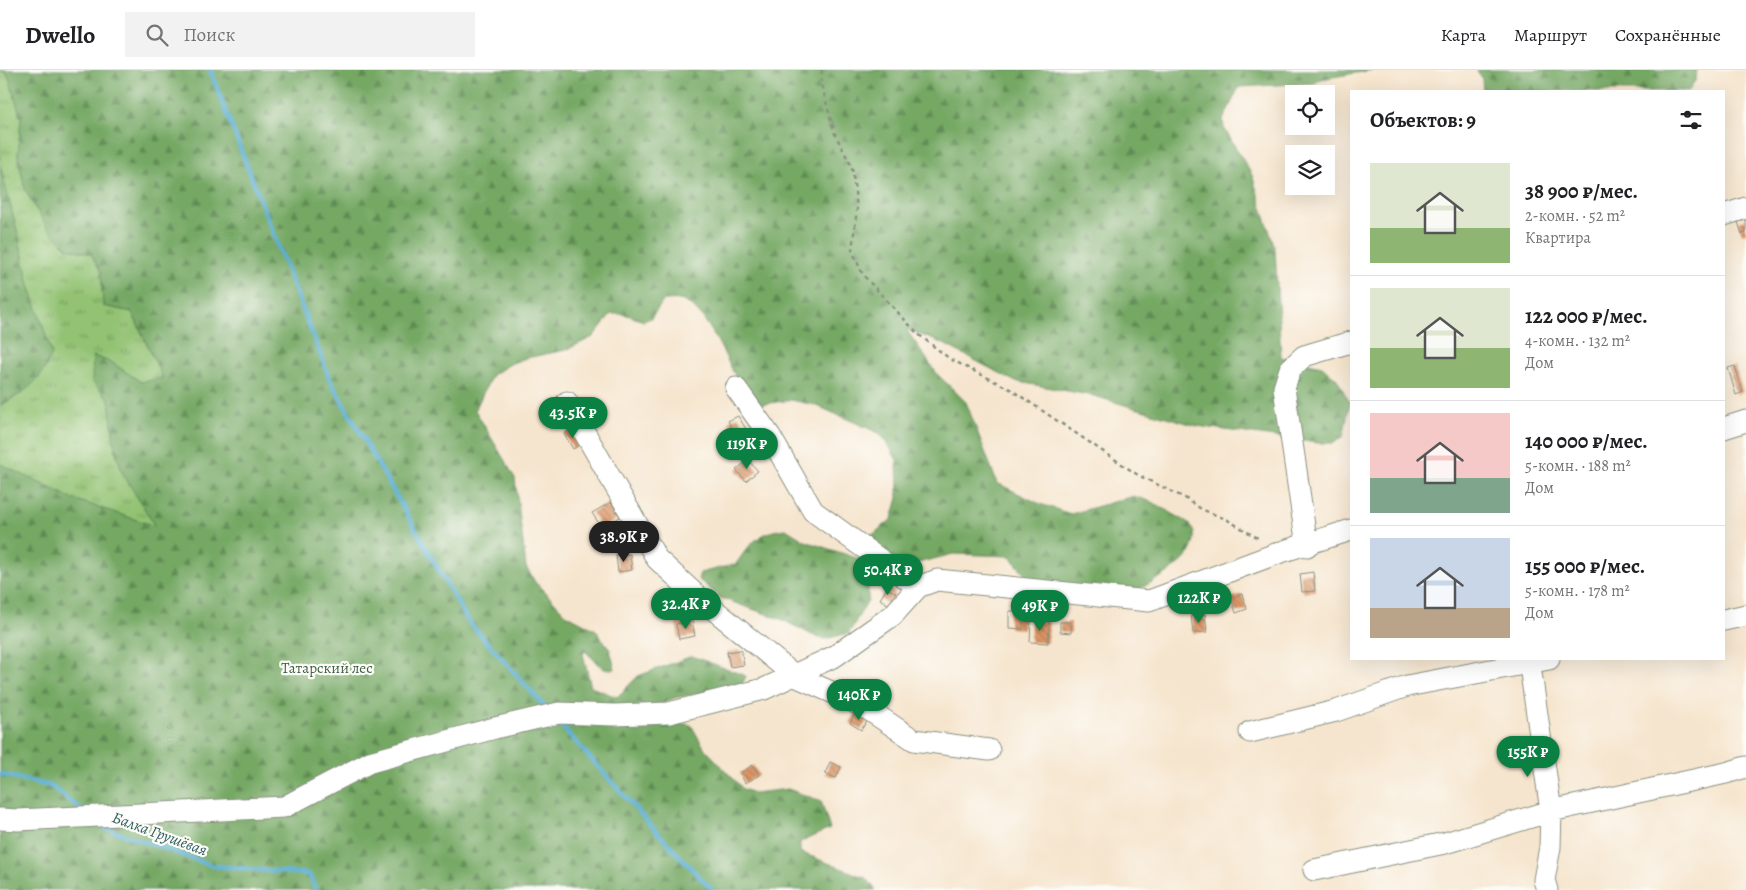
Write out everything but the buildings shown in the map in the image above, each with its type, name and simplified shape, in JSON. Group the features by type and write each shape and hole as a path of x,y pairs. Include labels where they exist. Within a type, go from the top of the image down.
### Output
{"street":[{"path":"1725,215 1746,208"},
{"path":"1307,546 1284,388 1290,369 1304,356 1350,342"},
{"path":"736,388 770,436 813,512 918,587"},
{"path":"567,402 657,559 696,595 794,676 863,706 914,740 989,750"},
{"path":"1725,428 1746,421"},
{"path":"0,819 18,820 284,807 370,762 494,728 559,713 614,715 670,713 764,689 835,656 893,615 918,587 937,580 1149,601 1281,552 1307,546 1350,530"},
{"path":"1725,620 1746,615"},
{"path":"1250,732 1336,711 1407,686 1536,660 1551,811 1550,847 1544,880 1547,890"},
{"path":"1314,870 1445,843 1551,811 1746,767"}],"path":[{"path":"822,70 821,82 834,132 852,167 857,209 852,250 863,275 918,334 950,359 1010,388 1138,475 1184,498 1201,509 1226,519 1281,552"}],"green space":[{"name":"Татарский лес","path":"0,70 1373,70 1321,79 1315,83 1239,87 1223,120 1224,128 1252,175 1275,249 1281,357 1322,366 1337,379 1350,403 1343,437 1333,443 1317,443 1197,426 1094,396 1014,381 944,344 906,329 937,374 966,402 997,483 1040,504 1071,514 1134,496 1152,502 1189,523 1194,530 1192,547 1184,560 1164,575 1143,587 1138,589 1044,595 1009,556 953,554 910,565 884,555 871,536 892,519 898,498 897,460 879,433 815,405 791,400 756,405 737,380 708,325 690,305 680,300 664,300 651,318 644,321 624,314 611,314 593,337 566,350 526,358 512,363 492,375 475,410 515,478 526,567 535,582 566,614 596,630 610,650 615,669 604,669 585,651 583,654 591,687 617,697 638,676 692,656 746,676 742,685 674,698 644,713 600,713 629,727 667,721 691,725 705,749 743,789 754,793 788,789 821,801 830,829 800,842 800,852 866,878 876,890 0,890 0,464 73,499 155,526 122,472 115,449 109,399 92,381 93,356 111,362 141,382 163,378 132,312 103,306 101,272 91,254 67,248 48,229 25,189 18,157 21,118 8,74"},
{"path":"1477,70 1697,70 1696,79 1690,90 1483,90 1482,79"},
{"path":"0,71 8,74 21,118 18,157 25,189 35,208 67,248 91,254 101,271 103,306 132,312 163,379 141,382 111,362 92,381 109,399 115,449 122,472 155,526 73,499 0,464 0,405 23,393 44,328 28,281 0,166"},
{"path":"0,166 28,281 52,354 42,372 31,385 0,405"},
{"path":"786,529 805,541 869,562 868,600 849,633 825,639 818,638 783,620 721,598 698,579 700,573 736,564 751,544 762,535"}],"waterway":[{"path":"210,70 331,382 468,621 547,709"},
{"path":"557,721 712,890"},
{"name":"Балка Грушёвая","path":"0,774 51,786 82,810"},
{"name":"Балка Грушёвая","path":"100,824 105,828 214,866 309,874 316,890"}]}
